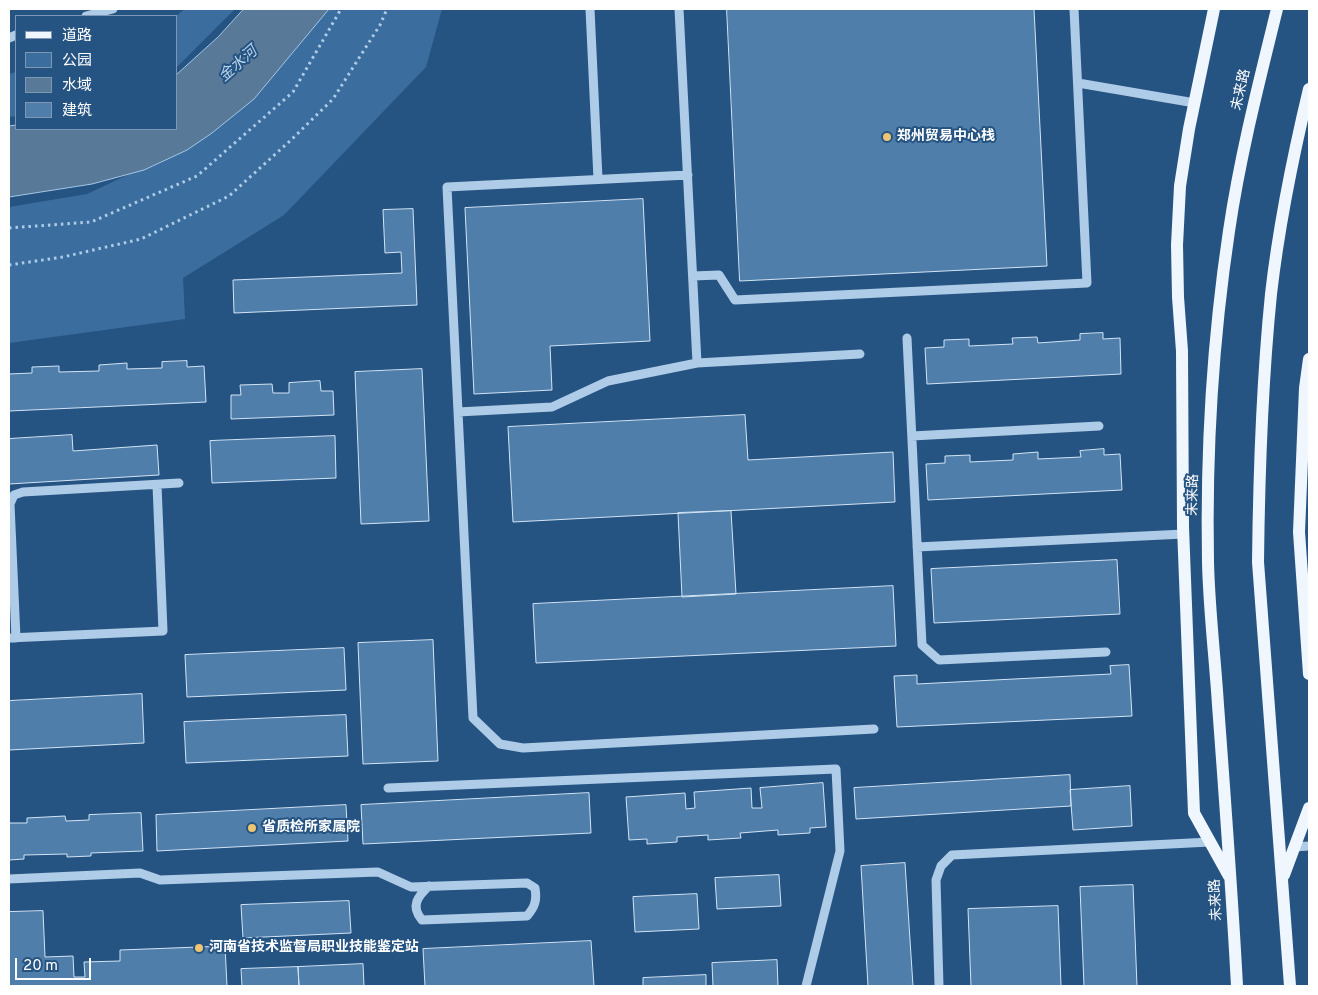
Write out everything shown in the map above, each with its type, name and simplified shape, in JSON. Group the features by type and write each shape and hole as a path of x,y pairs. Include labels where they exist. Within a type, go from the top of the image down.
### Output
{"main road":[{"path":"1214,9 1180,186 1177,245 1178,297 1182,351 1184,534 1194,813 1231,880"},
{"name":"未来路","path":"1237,986 1208,564 1212,404 1221,289 1229,229 1243,156 1277,9"},
{"path":"1290,986 1258,562 1259,496 1271,294 1290,174 1309,89"},
{"path":"1309,359 1305,388 1299,532 1309,674"},
{"path":"1282,880 1309,808"}],"street":[{"path":"90,15 113,9"},
{"path":"590,9 598,179"},
{"path":"679,9 697,363"},
{"path":"693,276 718,275 735,300 1087,283 1074,9"},
{"path":"1078,82 1195,103"},
{"path":"688,175 447,187 473,718 500,744 523,748 874,729"},
{"path":"907,338 922,645 939,660 1106,652"},
{"path":"458,412 552,407 608,381 697,363 860,354"},
{"path":"912,436 1099,426"},
{"path":"157,484 163,631 12,638 10,504 14,495 23,492 157,484 179,483"},
{"path":"917,547 1184,534"},
{"path":"388,788 836,769 840,851 806,986"},
{"path":"939,986 936,880 941,866 952,855 1210,842"},
{"path":"1294,847 1309,846"},
{"path":"9,879 140,873 160,880 378,872 410,887 429,886 527,883 535,888 537,898 533,909 526,916 422,920 416,905 418,896 429,886"}],"path":[{"path":"9,228 91,222 197,176 293,92 341,9"},
{"path":"9,264 63,257 140,239 229,196 333,99 380,25 388,9"}],"green space":[{"path":"185,9 235,9 178,66 177,15"},
{"path":"320,9 442,9 426,67 284,215 183,278 185,319 9,343 9,207 87,194 202,140"},
{"path":"15,72 15,116 9,117 9,74"}],"water":[{"name":"金水河","path":"244,9 329,9 254,99 212,133 187,150 144,170 92,184 9,197 9,126 15,125 15,130 178,130 178,73 218,37"}],"building":[{"name":"郑州贸易中心栈","path":"727,9 1034,9 1047,266 740,281"},
{"path":"643,199 650,341 550,346 552,390 474,394 465,208"},
{"path":"413,209 417,305 234,313 233,280 402,273 401,252 385,253 383,210"},
{"path":"1103,333 1103,339 1120,338 1121,374 927,384 925,348 944,347 944,340 969,339 969,346 1013,344 1012,338 1037,337 1038,343 1080,340 1080,334"},
{"path":"187,361 187,367 204,366 206,402 9,411 9,374 32,373 32,367 59,366 59,372 99,371 99,365 127,363 127,369 162,368 162,362"},
{"path":"422,369 429,521 361,524 355,372"},
{"path":"320,381 321,391 333,391 334,415 231,419 231,395 241,395 240,385 272,384 273,393 289,393 289,383"},
{"path":"745,415 748,460 893,452 895,502 513,522 508,427"},
{"path":"72,435 73,451 157,445 159,475 9,484 9,439"},
{"path":"335,436 336,478 212,483 210,441"},
{"path":"1104,449 1104,455 1120,454 1122,490 928,500 926,464 945,463 945,456 970,455 970,462 1013,460 1013,454 1038,452 1038,459 1081,457 1080,451"},
{"path":"731,511 736,594 682,597 678,513"},
{"path":"1117,560 1120,614 934,623 931,569"},
{"path":"893,586 896,646 536,663 533,604"},
{"path":"433,640 438,761 363,764 358,643"},
{"path":"344,648 346,690 187,697 185,655"},
{"path":"1129,665 1132,716 897,727 894,676 917,675 917,684 1111,674 1110,666"},
{"path":"142,694 144,743 9,750 9,701"},
{"path":"346,715 348,756 186,763 184,722"},
{"path":"1070,775 1071,806 856,819 854,788"},
{"path":"823,783 826,827 810,828 810,833 778,835 778,830 740,833 741,838 708,840 708,835 677,837 677,842 647,844 647,839 629,840 626,797 685,793 686,809 695,808 694,792 751,788 752,808 762,808 760,788"},
{"path":"1130,786 1132,826 1073,830 1070,790"},
{"path":"589,793 591,833 363,844 361,805"},
{"name":"省质检所家属院","path":"346,805 348,841 157,851 156,815"},
{"path":"141,813 143,851 91,853 91,856 67,857 67,854 24,855 24,859 9,860 9,823 27,823 27,818 65,816 66,821 89,820 89,815"},
{"path":"905,863 913,986 868,986 861,866"},
{"path":"779,875 781,906 717,909 715,878"},
{"path":"1133,885 1137,986 1084,986 1080,887"},
{"path":"697,894 699,929 635,932 633,897"},
{"path":"349,901 351,933 243,938 241,905"},
{"path":"1058,906 1061,986 971,986 968,909"},
{"name":"河南省技术监督局职业技能鉴定站","path":"43,911 45,957 73,956 74,977 85,977 84,962 120,961 120,950 225,946 227,986 9,986 9,912"},
{"path":"591,941 594,986 425,986 423,949"},
{"path":"777,960 778,986 713,986 712,963"},
{"path":"363,964 364,986 299,986 298,967"},
{"path":"298,967 299,986 242,986 241,969"},
{"path":"706,975 706,986 643,986 643,978"}],"place":[{"name":"郑州贸易中心栈","path":"887,137"},
{"name":"省质检所家属院","path":"252,828"},
{"name":"河南省技术监督局职业技能鉴定站","path":"199,948"}]}
